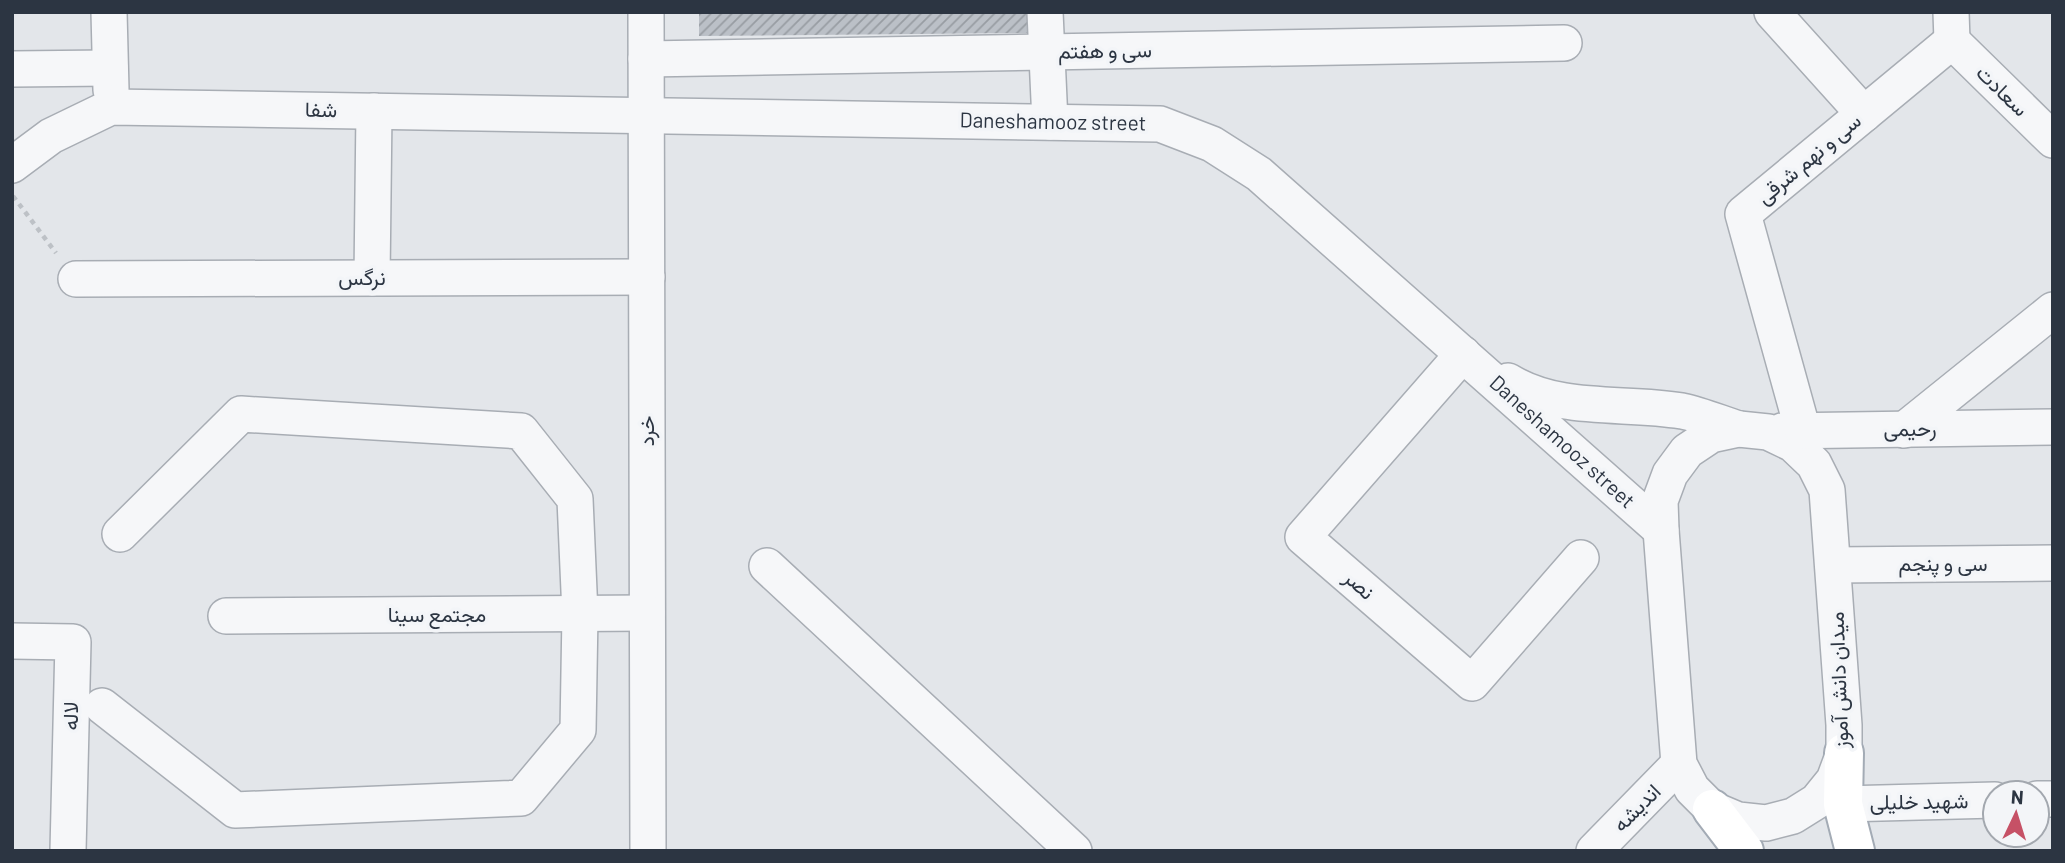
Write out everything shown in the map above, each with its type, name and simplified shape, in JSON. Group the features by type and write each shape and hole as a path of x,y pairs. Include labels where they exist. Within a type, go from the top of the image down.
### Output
{"main road":[{"path":"1844,753 1843,804 1855,851"},
{"path":"1712,809 1744,851"}],"street":[{"path":"109,12 111,107"},
{"name":"خرد","path":"646,12 648,851"},
{"path":"1045,12 1050,122"},
{"path":"1772,12 1864,114"},
{"name":"سی و نهم شرقی","path":"1803,431 1743,214 1864,114 1951,27"},
{"name":"سعادت","path":"1951,27 2053,140"},
{"name":"سی و هفتم","path":"646,59 1564,43"},
{"path":"12,69 110,68"},
{"name":"شفا","path":"12,165 51,136 111,107 647,115"},
{"path":"372,278 374,111"},
{"name":"Daneshamooz street","path":"647,115 1160,124 1212,144 1259,174 1661,530"},
{"name":"نرگس","path":"76,279 647,277"},
{"path":"1904,430 2053,310"},
{"name":"Daneshamooz street","path":"1463,355 1527,393 1562,402 1683,412 1753,430"},
{"name":"نصر","path":"1463,355 1303,537 1472,683 1581,558"},
{"path":"103,706 235,810 521,798 578,730 580,614 575,499 521,431 241,414 120,534"},
{"name":"رحیمی","path":"1753,430 2053,427"},
{"name":"میدان دانش آموز","path":"1753,430 1793,444 1814,464 1827,490 1844,725 1844,753 1835,780 1817,801 1793,817 1766,823 1738,820 1712,809 1692,789 1679,764 1660,501 1670,474 1687,451 1711,435 1753,430"},
{"name":"سی و پنجم","path":"1833,565 2053,563"},
{"path":"767,566 1074,851"},
{"name":"مجتمع سینا","path":"226,616 648,613"},
{"name":"لاله","path":"12,641 73,642 68,851"},
{"name":"اندیشه","path":"1594,851 1679,764"},
{"name":"شهید خلیلی","path":"1843,804 1981,800"}],"path":[{"path":"12,195 76,279"}],"building":[{"path":"699,12 1027,12 1027,33 699,36"}]}
